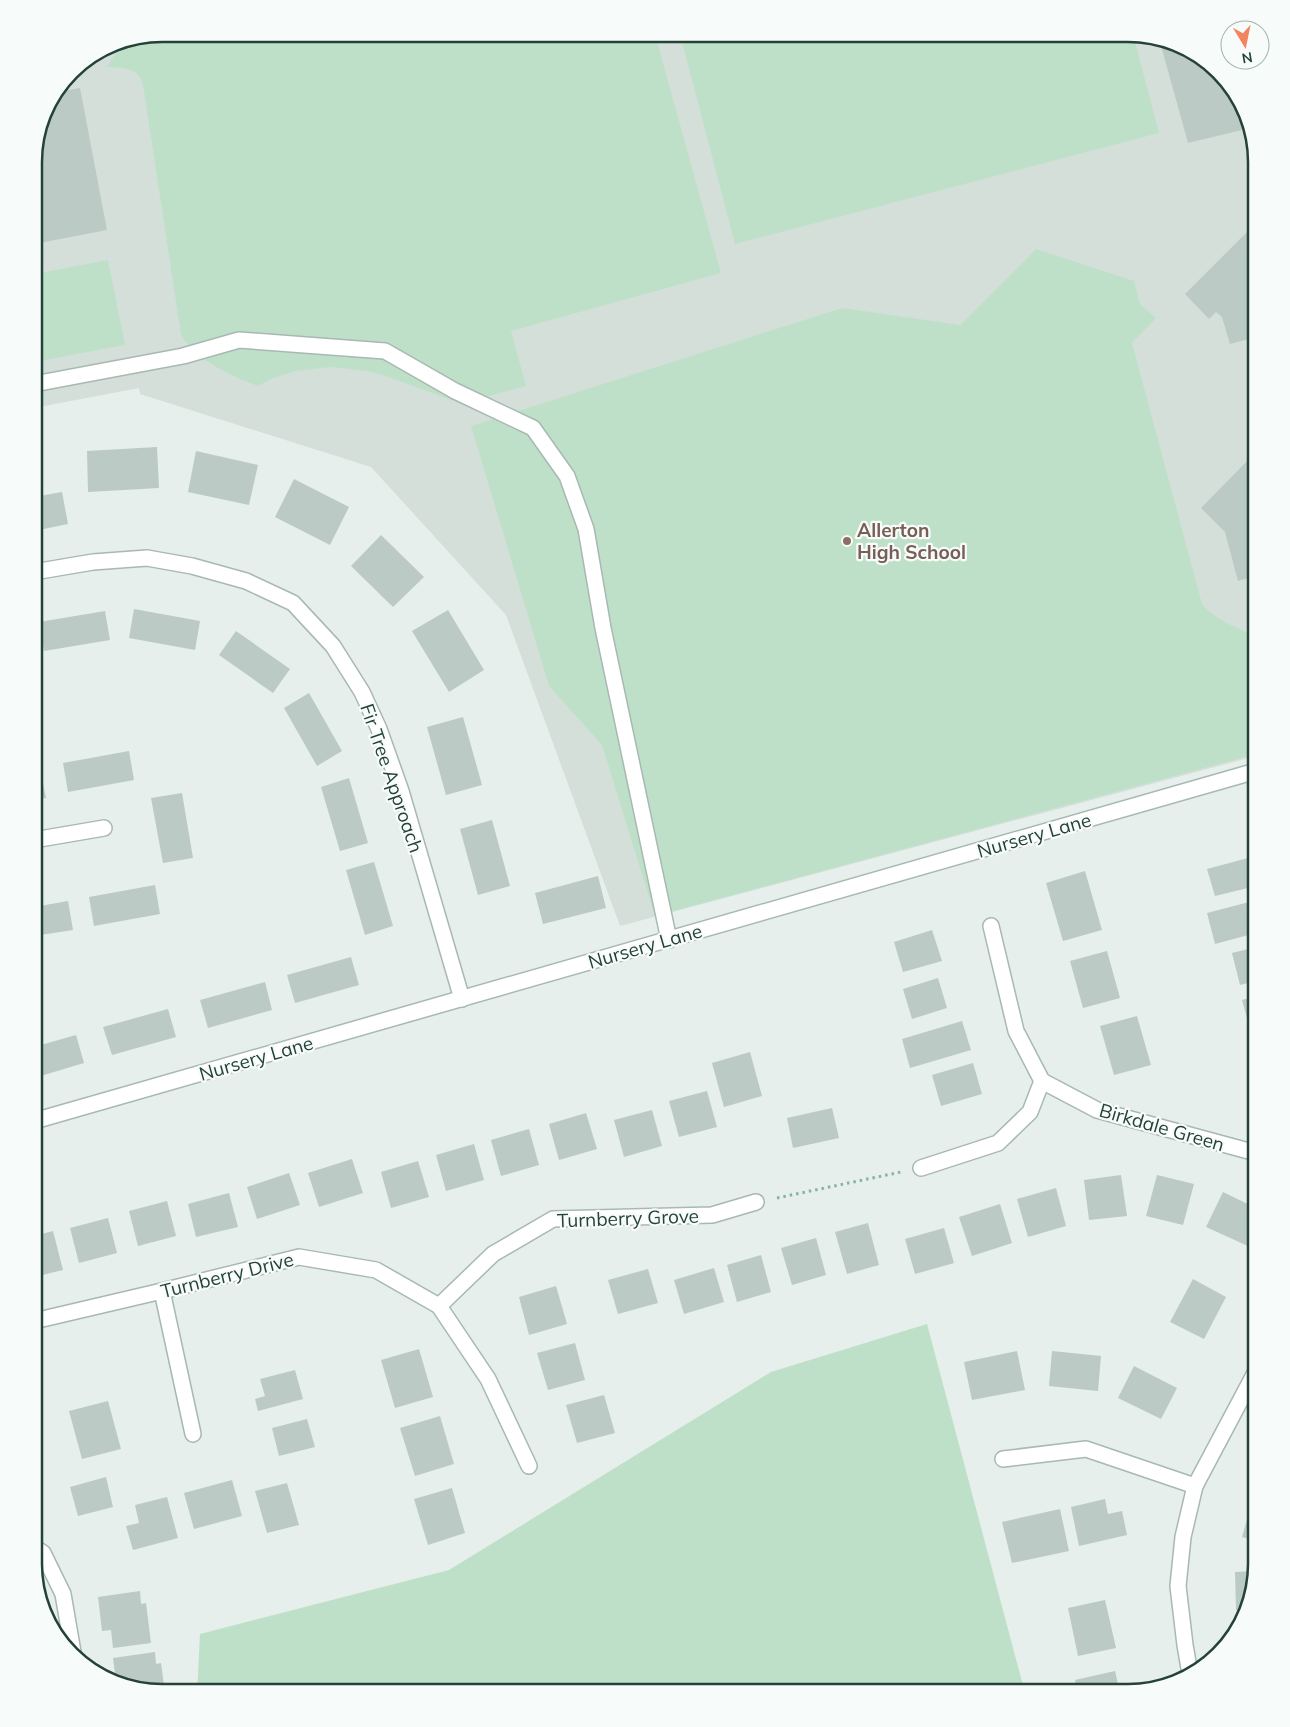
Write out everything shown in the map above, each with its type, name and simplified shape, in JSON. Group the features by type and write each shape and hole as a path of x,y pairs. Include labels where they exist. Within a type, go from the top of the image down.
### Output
{"street":[{"path":"43,382 183,356 239,340 385,351 455,391 532,428 567,476 586,529 605,638 669,940"},
{"name":"Fir Tree Approach","path":"43,571 93,562 147,558 192,566 246,581 293,603 333,646 362,692 379,729 401,791 462,999"},
{"name":"Nursery Lane","path":"42,1119 1248,773"},
{"path":"43,839 104,828"},
{"path":"921,1168 998,1143 1030,1112 1042,1081 1016,1031 990,926"},
{"name":"Birkdale Green","path":"1042,1081 1097,1110 1248,1151"},
{"name":"Turnberry Grove","path":"439,1306 493,1254 553,1219 712,1215 756,1202"},
{"name":"Turnberry Drive","path":"42,1319 299,1256 376,1270 439,1306 488,1379 529,1466"},
{"path":"162,1291 192,1434"},
{"path":"1189,1667 1178,1586 1183,1537 1195,1486 1248,1386"},
{"path":"1003,1460 1086,1449 1195,1486"},
{"path":"42,1552 62,1594 71,1642"}],"path":[{"path":"756,1202 921,1168"}],"shaded area":[{"name":"Allerton High School","path":"155,43 1135,43 1166,49 1200,67 1223,90 1238,117 1243,132 1248,163 1248,758 620,926 506,615 371,467 140,394 139,388 43,406 43,155 47,132 55,110 67,90 84,72 110,55 132,47"}],"green space":[{"path":"155,43 657,43 721,273 511,331 526,386 467,402 451,400 367,371 331,367 295,371 271,379 258,386 238,378 204,359 186,343 181,334 143,85 134,71 107,67 116,53 139,45"},
{"path":"682,43 1135,43 1159,133 735,244"},
{"path":"1036,249 1134,281 1140,304 1156,318 1132,343 1202,604 1220,619 1248,633 1248,756 655,916 602,745 549,686 471,426 842,308 960,325"},
{"path":"108,260 125,345 43,360 43,272"},
{"path":"927,1324 1023,1684 197,1684 200,1634 449,1570 771,1372"}],"building":[{"path":"1162,48 1187,59 1212,78 1227,96 1235,110 1242,130 1188,143"},
{"path":"80,88 107,230 43,242 44,147 52,117 67,90"},
{"path":"1248,231 1248,339 1230,344 1222,317 1216,312 1209,319 1185,294"},
{"path":"157,447 159,488 88,492 87,451"},
{"path":"196,451 258,465 249,505 188,492"},
{"path":"1248,460 1248,578 1238,581 1225,532 1201,508"},
{"path":"294,479 349,507 330,545 275,517"},
{"path":"62,492 68,524 43,529 43,495"},
{"path":"381,535 424,577 393,607 351,566"},
{"path":"134,609 200,621 195,650 129,638"},
{"path":"448,610 484,670 449,692 412,631"},
{"path":"105,611 110,640 44,651 43,621"},
{"path":"236,631 290,669 273,693 219,655"},
{"path":"309,693 342,751 317,766 284,708"},
{"path":"463,717 482,785 446,795 427,727"},
{"path":"129,751 134,780 68,792 63,763"},
{"path":"349,778 368,843 340,851 321,787"},
{"path":"43,781 46,798 43,799"},
{"path":"182,793 193,858 163,863 151,798"},
{"path":"492,820 510,886 478,895 460,829"},
{"path":"1248,858 1248,888 1215,896 1207,869"},
{"path":"374,862 393,926 365,935 346,870"},
{"path":"1085,871 1102,930 1063,941 1046,883"},
{"path":"598,876 606,908 543,924 535,893"},
{"path":"155,885 160,914 94,926 89,897"},
{"path":"68,901 73,930 42,935 42,906"},
{"path":"1248,902 1248,935 1215,944 1207,913"},
{"path":"932,930 942,961 903,972 894,942"},
{"path":"1248,949 1248,983 1240,985 1232,953"},
{"path":"1107,951 1120,998 1083,1008 1070,961"},
{"path":"351,957 359,985 295,1003 287,975"},
{"path":"938,978 947,1008 912,1019 903,989"},
{"path":"265,982 272,1010 208,1028 200,1000"},
{"path":"1248,998 1248,1022 1242,1000"},
{"path":"168,1009 176,1037 112,1055 103,1027"},
{"path":"1137,1016 1151,1065 1114,1075 1100,1026"},
{"path":"962,1021 971,1050 910,1068 902,1039"},
{"path":"76,1035 84,1063 42,1075 42,1045"},
{"path":"750,1052 762,1096 724,1107 712,1063"},
{"path":"973,1063 982,1094 941,1106 932,1075"},
{"path":"707,1091 717,1127 679,1137 669,1101"},
{"path":"832,1108 839,1138 793,1148 787,1118"},
{"path":"652,1110 662,1146 624,1157 614,1120"},
{"path":"586,1113 597,1149 559,1160 549,1124"},
{"path":"529,1129 539,1165 501,1176 491,1140"},
{"path":"474,1144 484,1180 446,1191 436,1155"},
{"path":"352,1159 363,1193 319,1207 308,1173"},
{"path":"418,1161 429,1197 391,1208 381,1172"},
{"path":"289,1173 300,1205 257,1219 247,1187"},
{"path":"1121,1175 1127,1216 1089,1220 1084,1180"},
{"path":"1157,1175 1194,1184 1183,1225 1146,1216"},
{"path":"1056,1188 1066,1226 1028,1237 1017,1199"},
{"path":"1223,1192 1248,1204 1248,1246 1206,1227"},
{"path":"229,1193 238,1227 196,1237 188,1204"},
{"path":"167,1201 176,1236 138,1246 129,1211"},
{"path":"1000,1204 1012,1243 972,1256 959,1217"},
{"path":"108,1218 117,1253 79,1263 70,1228"},
{"path":"868,1223 879,1265 847,1274 835,1232"},
{"path":"944,1228 954,1263 915,1274 905,1239"},
{"path":"53,1231 63,1270 42,1275 42,1234"},
{"path":"816,1238 826,1275 792,1285 781,1248"},
{"path":"761,1255 771,1292 737,1302 727,1265"},
{"path":"714,1268 724,1302 684,1314 674,1280"},
{"path":"648,1269 658,1303 618,1314 608,1280"},
{"path":"1193,1279 1226,1297 1204,1339 1170,1322"},
{"path":"556,1286 567,1324 529,1335 519,1297"},
{"path":"575,1343 585,1380 548,1390 537,1353"},
{"path":"419,1349 433,1397 395,1408 381,1360"},
{"path":"1017,1351 1025,1390 972,1400 964,1362"},
{"path":"1052,1351 1101,1356 1098,1391 1049,1386"},
{"path":"1134,1366 1177,1388 1161,1419 1118,1398"},
{"path":"295,1370 303,1399 258,1411 255,1399 265,1396 260,1379"},
{"path":"604,1395 615,1433 577,1443 566,1405"},
{"path":"108,1401 121,1449 82,1459 69,1411"},
{"path":"440,1416 454,1464 415,1476 400,1428"},
{"path":"307,1419 315,1447 279,1456 272,1428"},
{"path":"106,1477 113,1507 78,1516 70,1487"},
{"path":"232,1480 242,1516 194,1529 184,1493"},
{"path":"287,1483 299,1525 267,1533 255,1491"},
{"path":"452,1488 465,1533 428,1545 414,1499"},
{"path":"167,1497 178,1538 133,1550 126,1526 139,1523 135,1505"},
{"path":"1105,1499 1108,1514 1122,1511 1127,1535 1079,1546 1071,1507"},
{"path":"1060,1509 1069,1551 1012,1563 1002,1522"},
{"path":"1248,1516 1248,1539 1242,1537"},
{"path":"1247,1571 1238,1610 1236,1610 1235,1572"},
{"path":"140,1591 141,1604 146,1603 151,1643 113,1648 111,1630 102,1631 98,1597"},
{"path":"1105,1600 1116,1648 1078,1656 1068,1608"},
{"path":"155,1652 156,1664 161,1663 164,1684 132,1680 115,1674 113,1658"},
{"path":"1115,1671 1118,1684 1076,1684 1075,1680"}],"place":[{"name":"Allerton High School","path":"847,541"}]}
